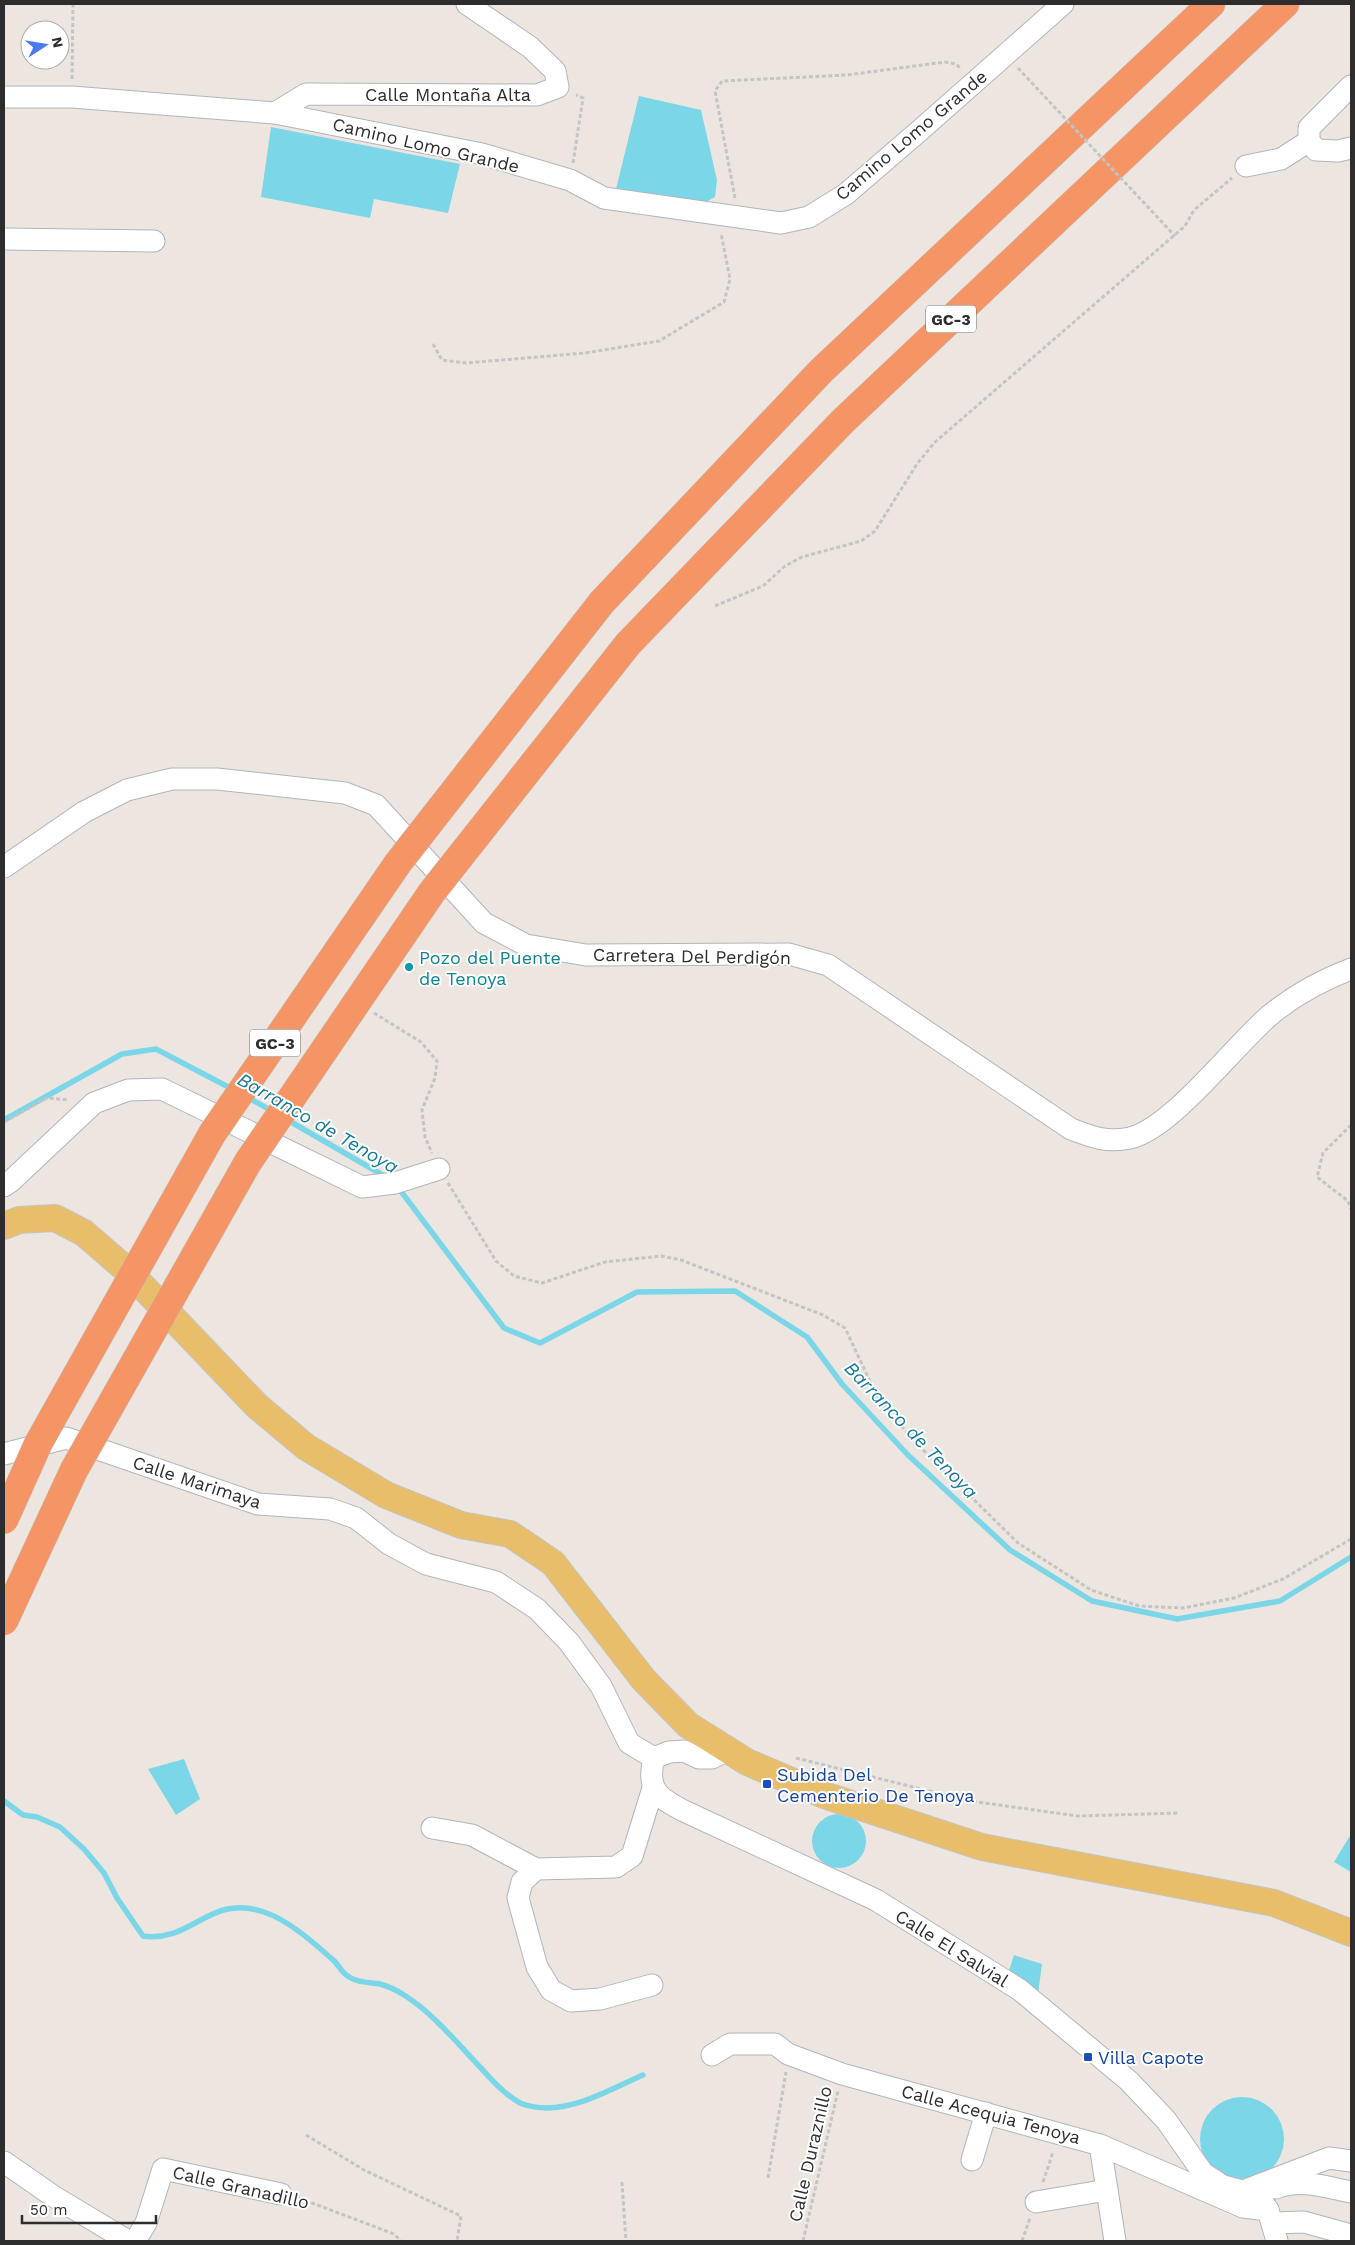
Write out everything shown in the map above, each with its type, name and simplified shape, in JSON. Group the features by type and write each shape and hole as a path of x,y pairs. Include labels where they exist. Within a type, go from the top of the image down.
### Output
{"highway":[{"name":"GC-3","path":"4,1520 39,1442 212,1134 398,864 602,602 821,370 1211,4"},
{"name":"GC-3","path":"4,1621 74,1470 248,1162 432,892 628,644 843,421 1285,4"}],"main road":[{"path":"4,1226 19,1220 55,1218 84,1233 128,1271 257,1406 306,1447 386,1495 461,1525 510,1534 553,1563 644,1680 688,1725 747,1762 824,1795 982,1847 1274,1903 1351,1933"}],"street":[{"name":"Calle Montaña Alta","path":"275,112 306,94 538,95 558,88 555,71 530,47 467,4"},
{"name":"Camino Lomo Grande","path":"4,97 72,97 275,112 482,154 570,180 604,198 781,223 809,217 846,194 1063,4"},
{"path":"1351,86 1309,128 1309,141 1316,150 1338,151 1351,148"},
{"path":"1246,166 1280,159 1309,141"},
{"path":"4,239 154,241"},
{"name":"Carretera Del Perdigón","path":"4,868 84,812 127,790 172,779 217,779 345,793 376,805 484,923 526,945 586,954 789,954 828,965 1071,1130 1103,1141 1131,1138 1163,1121 1270,1016 1324,980 1351,969"},
{"path":"4,1186 94,1103 128,1090 162,1089 362,1187 395,1183 439,1169"},
{"name":"Calle Marimaya","path":"4,1454 66,1438 258,1504 330,1509 356,1518 389,1544 426,1564 496,1582 538,1609 569,1642 601,1686 629,1743 654,1758"},
{"path":"432,1828 472,1835 536,1870 616,1867 632,1856 653,1788 650,1773 654,1758 669,1752 684,1751 700,1758 712,1758 728,1750"},
{"name":"Calle El Salvial","path":"653,1788 662,1800 876,1900 1020,1990 1129,2081 1166,2120 1203,2173 1264,2212"},
{"path":"536,1870 522,1882 518,1898 537,1966 551,1990 571,2001 600,1999 652,1985"},
{"name":"Calle Acequia Tenoya","path":"712,2054 730,2044 775,2044 788,2054 842,2074 1100,2145 1243,2207 1351,2235"},
{"path":"972,2160 986,2113"},
{"path":"1100,2145 1115,2241"},
{"path":"1264,2212 1329,2158 1351,2161"},
{"path":"4,2162 53,2196 128,2241"},
{"name":"Calle Granadillo","path":"136,2241 146,2223 163,2170 281,2194"},
{"path":"1264,2212 1284,2184 1303,2182 1351,2192"},
{"path":"1036,2202 1107,2190"}],"path":[{"path":"72,97 73,4"},
{"path":"433,344 442,360 466,363 585,354 659,342 724,302 730,279 726,216 735,196 714,90 722,81 847,75 945,62 956,64 974,82"},
{"path":"1018,68 1175,236"},
{"path":"558,88 583,98 570,180"},
{"path":"715,606 763,586 785,566 802,558 861,541 875,531 917,464 934,443 1175,236 1185,226 1194,210 1246,166"},
{"path":"367,1009 421,1042 437,1061 435,1078 422,1110 425,1137 439,1169 496,1261 514,1276 542,1283 605,1262 661,1256 681,1260 814,1311 846,1328 877,1396 912,1440 1018,1543 1092,1590 1139,1606 1183,1608 1234,1598 1283,1579 1351,1539"},
{"path":"4,1122 47,1098 94,1103"},
{"path":"1351,1125 1323,1152 1317,1177 1348,1201 1351,1209"},
{"path":"789,1756 970,1801 1078,1816 1179,1812"},
{"path":"768,2178 788,2054"},
{"name":"Calle Duraznillo","path":"803,2241 842,2074"},
{"path":"306,2134 364,2170 461,2216 457,2241"},
{"path":"622,2182 626,2241"},
{"name":"Calle Granadillo","path":"281,2194 295,2196 394,2234 401,2241"}],"water":[{"path":"639,96 701,110 717,180 715,197 702,204 615,193"},
{"path":"271,127 460,164 448,213 374,199 370,218 261,197"},
{"path":"184,1759 200,1799 176,1815 148,1769"},
{"path":"839,1814 849,1816 858,1822 864,1831 866,1841 864,1851 858,1860 849,1866 839,1868 829,1866 820,1860 814,1851 812,1841 814,1831 820,1822 829,1816"},
{"path":"1351,1834 1351,1872 1334,1862"},
{"path":"1014,1955 1042,1964 1038,1994 1008,1974"},
{"path":"1242,2097 1258,2100 1277,2116 1281,2123 1284,2139 1281,2155 1265,2174 1258,2178 1242,2181 1226,2178 1207,2162 1203,2155 1200,2139 1203,2123 1219,2104 1226,2100"}],"waterway":[{"name":"Barranco de Tenoya","path":"4,1120 122,1054 156,1049 234,1090"},
{"name":"Barranco de Tenoya","path":"247,1097 274,1112"},
{"name":"Barranco de Tenoya","path":"286,1119 386,1177"},
{"name":"Barranco de Tenoya","path":"397,1186 504,1328 540,1343 637,1292 735,1291 807,1337 842,1384 908,1455 1010,1550 1092,1601 1177,1619 1280,1601 1351,1557"},
{"path":"4,1801 23,1815 37,1817 60,1827 84,1849 104,1873 117,1898 143,1936 160,1936 175,1933 215,1913 229,1909 245,1908 264,1912 291,1926 334,1961 349,1977 357,1981 386,1986 402,1993 415,2002 445,2029 499,2087 520,2103 543,2108 571,2105 643,2075"}],"place":[{"name":"Pozo del Puente de Tenoya","path":"409,967"},
{"name":"Subida Del Cementerio De Tenoya","path":"767,1784"},
{"name":"Villa Capote","path":"1088,2057"}]}
